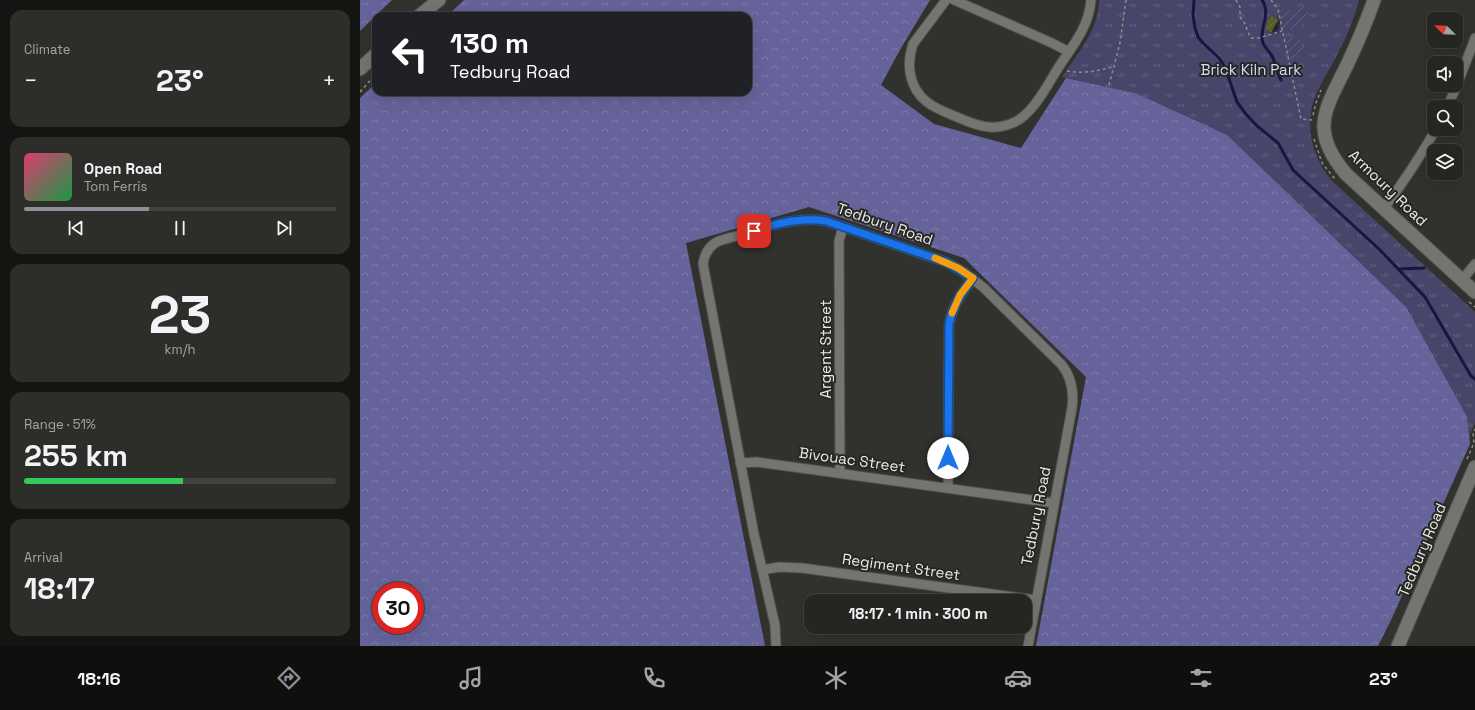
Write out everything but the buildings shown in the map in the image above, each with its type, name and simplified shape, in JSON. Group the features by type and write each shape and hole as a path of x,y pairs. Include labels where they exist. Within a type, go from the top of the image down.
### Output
{"street":[{"path":"418,12 429,0"},
{"path":"424,12 439,0"},
{"path":"946,0 913,44 909,60 911,78 917,92 928,103 973,124 987,128 1002,127 1017,121 1030,110 1069,52 1086,23 1089,15 1091,0"},
{"path":"954,0 1069,52"},
{"name":"Armoury Road","path":"1374,0 1357,45 1326,110 1324,126 1325,139 1337,163 1346,174 1462,280 1472,297"},
{"path":"1450,100 1475,38"},
{"path":"360,69 372,58"},
{"path":"1384,208 1414,166 1432,136"},
{"name":"Tedbury Road","path":"776,646 776,625 762,570 702,268 706,253 717,242 788,221 803,219 817,219 946,262 973,278 984,288 1061,364 1066,372 1073,396 1072,408 1028,646"},
{"name":"Argent Street","path":"840,472 839,241 843,227"},
{"path":"1462,280 1475,264"},
{"path":"948,488 949,324 955,304 961,292 973,278"},
{"name":"Bivouac Street","path":"740,463 757,462 840,472 1054,503"},
{"name":"Tedbury Road","path":"1398,646 1475,467"},
{"name":"Regiment Street","path":"762,570 780,567 802,568 1036,600"}],"path":[{"path":"1109,85 1120,43 1126,0"},
{"path":"1236,0 1240,8 1240,17 1246,25 1250,38 1259,38 1282,31"},
{"path":"1271,0 1278,9 1301,119 1313,120"},
{"path":"1275,4 1277,0"},
{"path":"1064,71 1080,73 1101,71 1115,66"},
{"path":"360,92 372,78"},
{"path":"1313,125 1316,104 1321,90"},
{"path":"1313,136 1322,163 1335,179"},
{"path":"1472,297 1475,307"}],"green space":[{"path":"360,0 392,0 380,12 372,12 372,19 360,31"},
{"path":"464,0 930,0 881,85 934,124 1021,148 1066,78 1135,93 1227,135 1406,307 1467,417 1470,444 1378,646 1036,646 1086,377 964,258 809,207 686,243 765,646 360,646 360,98 372,87 372,96 752,96 752,12 451,12"},
{"name":"Brick Kiln Park","path":"1099,0 1359,0 1343,43 1316,94 1312,105 1310,128 1314,150 1331,180 1475,312 1475,423 1470,434 1470,444 1467,417 1135,93 1062,77 1091,31 1098,11"},
{"path":"1301,6 1306,8 1308,13 1302,28 1297,30 1283,29 1280,13 1286,13"},
{"path":"1291,36 1301,40 1299,43 1307,48 1292,70 1285,37"}],"waterway":[{"path":"1194,0 1193,15 1198,37 1219,58 1225,67 1237,102 1245,113 1256,125 1278,143 1293,170 1380,250 1425,297 1471,376 1475,379"},
{"path":"1262,0 1266,11 1262,32 1263,43 1272,56 1281,80"},
{"path":"1398,269 1424,268"}],"slow traffic":[{"path":"935,258 958,268 973,278 960,295 952,313"}],"route":[{"path":"754,231 788,221 817,219 946,262 973,278 961,292 955,304 949,324 948,458"}]}
